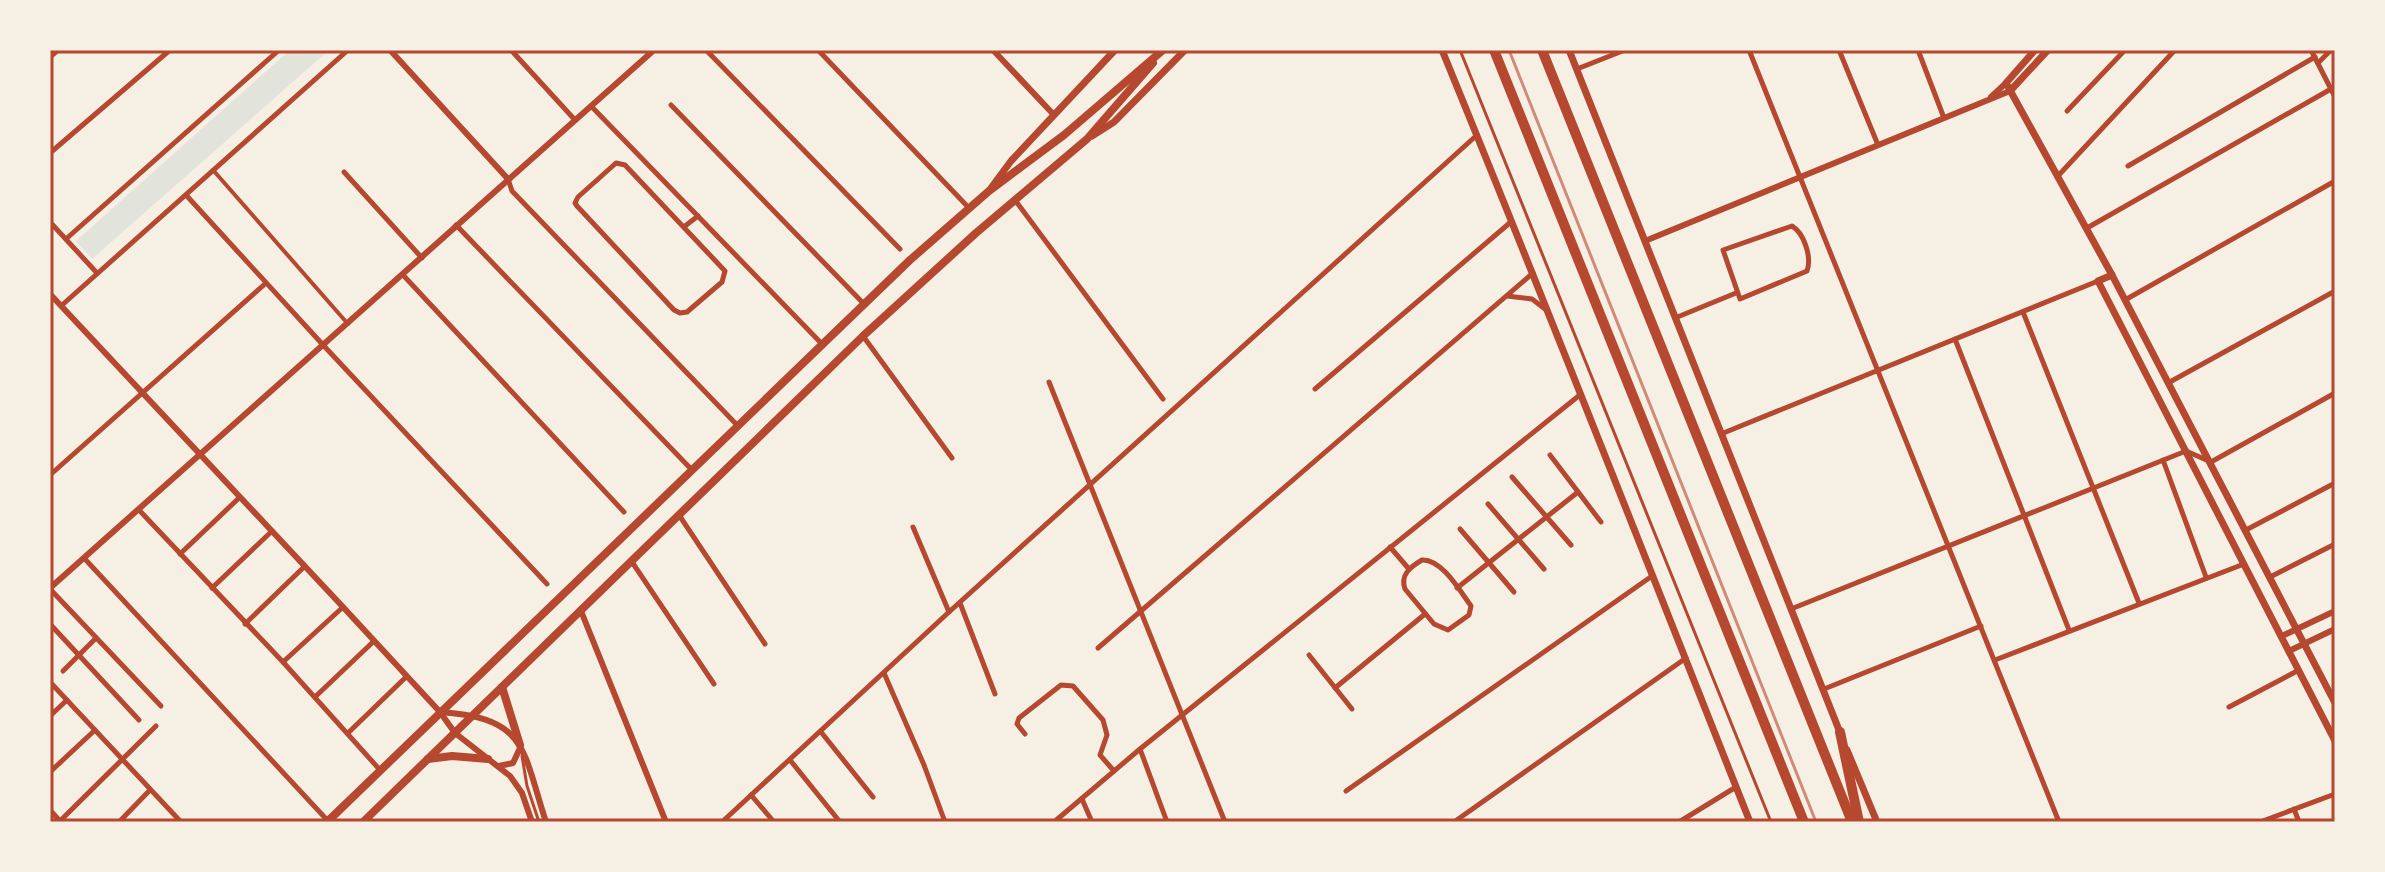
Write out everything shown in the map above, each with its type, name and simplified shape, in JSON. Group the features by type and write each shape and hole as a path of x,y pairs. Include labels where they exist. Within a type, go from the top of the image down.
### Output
{"highway":[{"path":"1494,50 1804,822"},
{"path":"1542,50 1852,822"},
{"path":"1840,732 1859,822"}],"main road":[{"path":"989,191 1011,161 1115,50"},
{"path":"1087,139 1138,83 1163,50"},
{"path":"327,822 864,304 989,191 1064,135 1163,50"},
{"path":"363,822 863,336 1014,199 1087,139 1114,122 1185,50"},
{"path":"1442,50 1513,220 1750,822"},
{"path":"1569,50 1877,822"},
{"path":"2008,87 2035,50"},
{"path":"2008,87 2048,50"},
{"path":"2008,87 2112,275 2335,703"},
{"path":"2112,275 2098,281 2335,741"},
{"path":"2120,321 2134,317"},
{"path":"502,687 520,745"},
{"path":"428,759 452,756 488,759"}],"street":[{"path":"50,57 58,50"},
{"path":"50,153 170,50"},
{"path":"66,239 279,50"},
{"path":"61,306 348,50"},
{"path":"390,50 508,179 512,191 738,427"},
{"path":"511,50 575,120"},
{"path":"161,706 50,589 654,50"},
{"path":"706,50 900,249"},
{"path":"818,50 970,208"},
{"path":"993,50 1054,115"},
{"path":"1577,69 1625,50"},
{"path":"1749,50 2059,822"},
{"path":"1839,50 1878,145"},
{"path":"1918,50 1944,118"},
{"path":"2067,111 2125,50"},
{"path":"2057,177 2175,50"},
{"path":"2311,50 2335,97"},
{"path":"2128,166 2331,50"},
{"path":"1645,241 1985,103 2008,87"},
{"path":"2087,228 2331,89"},
{"path":"671,105 864,304"},
{"path":"591,106 823,345"},
{"path":"722,822 949,612 1477,135"},
{"path":"619,162 685,226 725,275 722,282 687,312 680,313 575,203 613,164 619,162"},
{"path":"213,170 348,324"},
{"path":"344,172 422,258"},
{"path":"2125,300 2335,181"},
{"path":"186,195 547,584"},
{"path":"1014,199 1163,399"},
{"path":"685,226 698,216"},
{"path":"1315,389 1513,220"},
{"path":"50,222 97,273"},
{"path":"456,225 693,470"},
{"path":"1788,226 1795,227 1810,259 1807,271 1743,299 1736,293 1722,254 1724,249 1788,226"},
{"path":"1098,648 1533,273"},
{"path":"403,275 624,512"},
{"path":"1720,434 2098,281"},
{"path":"50,475 266,283"},
{"path":"2168,383 2335,291"},
{"path":"1674,318 1736,293"},
{"path":"50,294 440,712 455,733 499,766 522,793 532,822"},
{"path":"1506,296 1532,299 1547,310"},
{"path":"2023,312 2139,603"},
{"path":"863,336 952,458"},
{"path":"1955,339 2069,630"},
{"path":"1049,382 1225,822"},
{"path":"1790,610 2186,451 2211,462 2335,393"},
{"path":"1054,822 1140,749 1581,394"},
{"path":"1550,455 1601,522"},
{"path":"2163,460 2206,577"},
{"path":"1512,477 1571,545"},
{"path":"2246,530 2335,483"},
{"path":"1457,588 1578,492"},
{"path":"180,554 240,497"},
{"path":"1488,504 1544,569"},
{"path":"139,510 380,770"},
{"path":"679,515 765,644"},
{"path":"913,527 949,612"},
{"path":"1460,529 1514,592"},
{"path":"212,588 272,531"},
{"path":"2270,577 2335,544"},
{"path":"1390,547 1409,569"},
{"path":"84,558 327,822"},
{"path":"1422,560 1429,560 1440,567 1471,606 1469,615 1448,630 1442,629 1425,614 1403,583 1409,569 1422,560"},
{"path":"632,561 714,684"},
{"path":"1995,660 2245,563"},
{"path":"245,624 305,566"},
{"path":"1346,791 1652,576"},
{"path":"960,603 995,694"},
{"path":"283,662 343,607"},
{"path":"581,611 666,822"},
{"path":"2282,636 2335,611"},
{"path":"1335,688 1425,614"},
{"path":"50,624 139,720"},
{"path":"1824,689 1981,626"},
{"path":"2289,651 2335,629"},
{"path":"63,671 96,638"},
{"path":"315,697 374,641"},
{"path":"1309,655 1352,709"},
{"path":"1454,822 1686,658"},
{"path":"2229,707 2299,670"},
{"path":"884,673 945,822"},
{"path":"348,733 406,677"},
{"path":"50,682 181,822"},
{"path":"1025,734 1017,724 1019,718 1061,685 1069,684 1103,720 1107,735 1100,755 1114,771"},
{"path":"50,716 67,700"},
{"path":"440,712 474,714 498,724 520,745 546,822"},
{"path":"50,810 60,822 156,726"},
{"path":"50,772 95,730"},
{"path":"821,732 873,797"},
{"path":"499,766 513,763 519,755 520,745"},
{"path":"1140,749 1167,822"},
{"path":"790,760 840,822"},
{"path":"1679,822 1736,787"},
{"path":"119,822 150,790"},
{"path":"2260,822 2335,794"},
{"path":"751,795 774,822"},
{"path":"1082,799 1092,822"},
{"path":"2294,809 2299,822"}],"lane":[{"path":"1460,50 1771,822"},
{"path":"520,745 527,786 539,822"}],"shaded area":[{"path":"290,50 329,50 92,259 76,241"}],"railway":[{"path":"1509,50 1816,822"}]}
